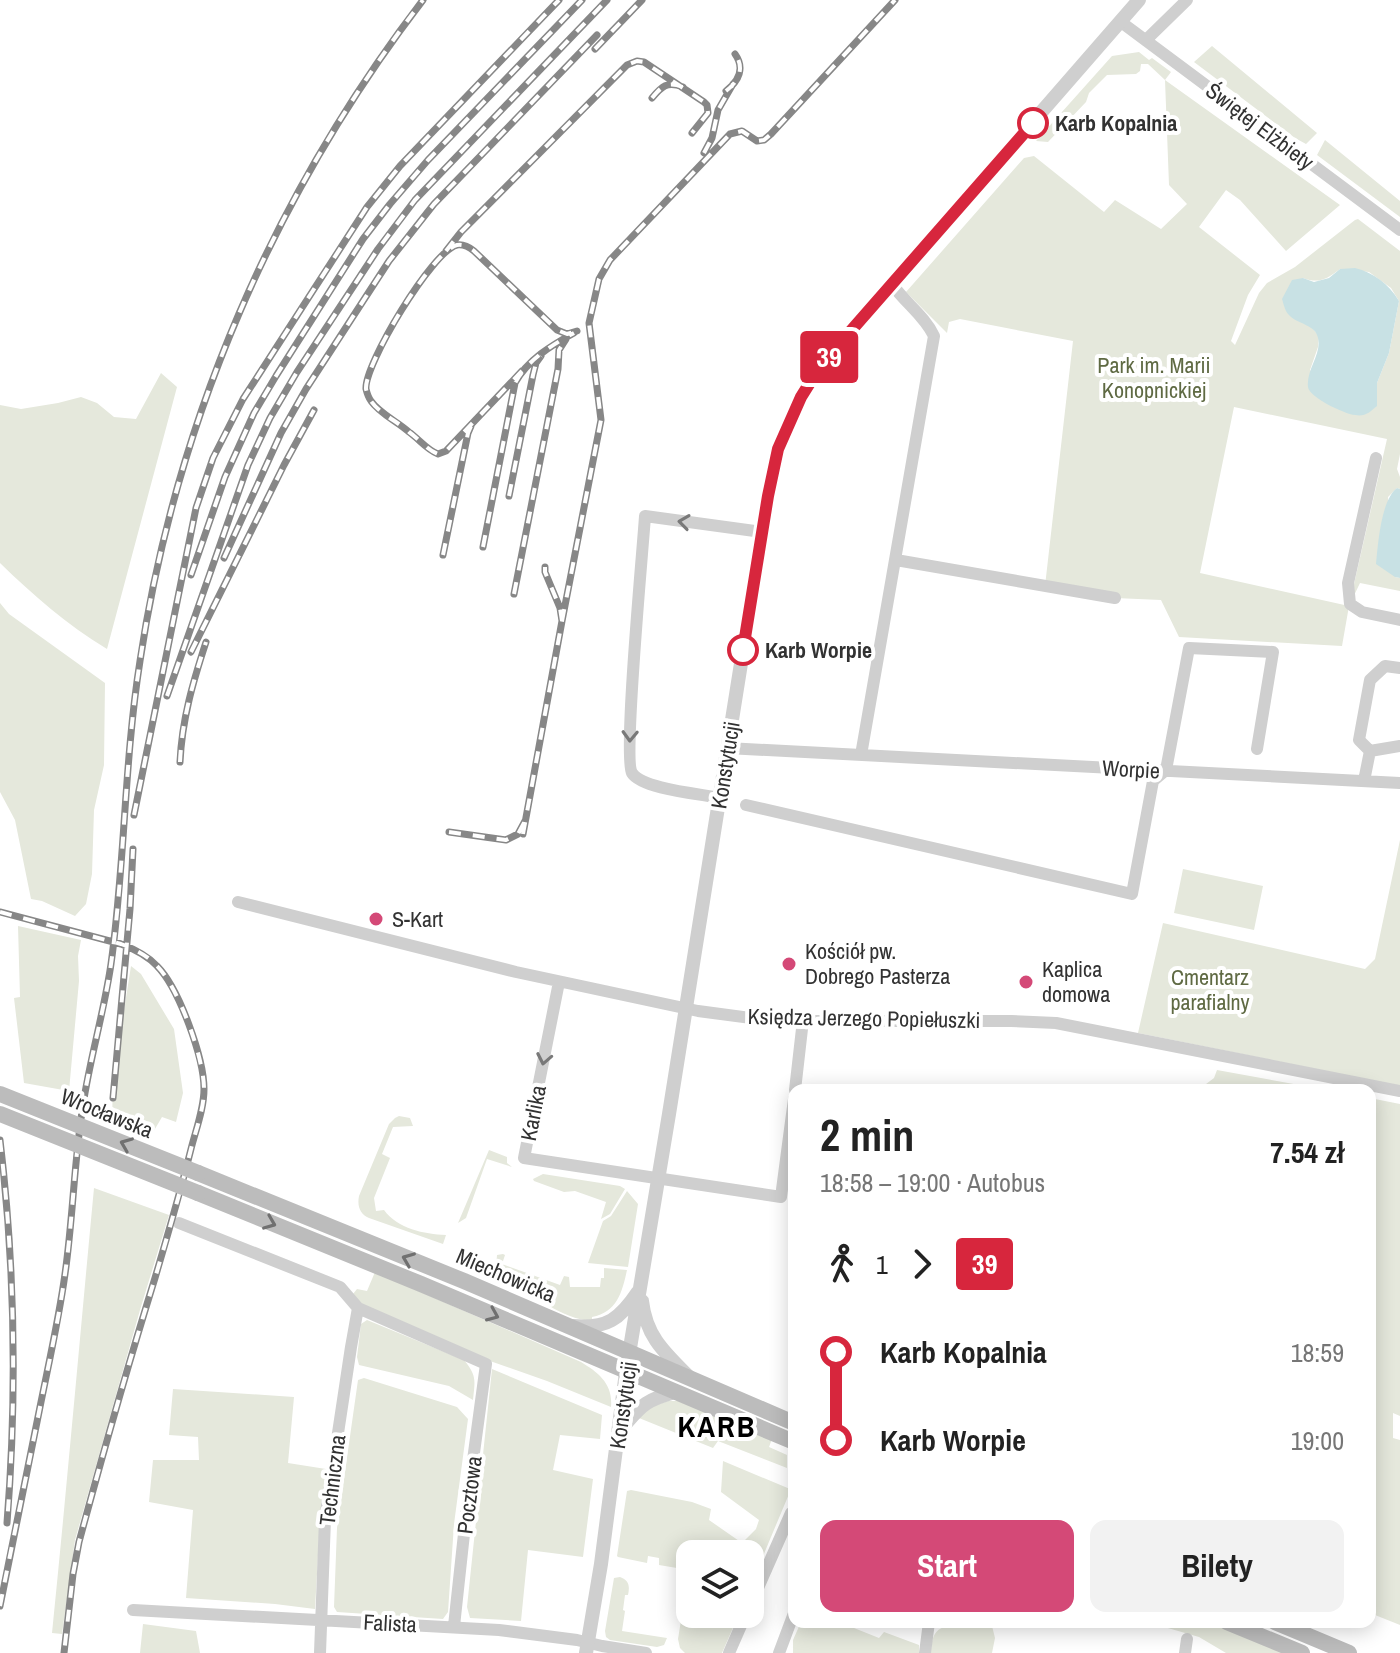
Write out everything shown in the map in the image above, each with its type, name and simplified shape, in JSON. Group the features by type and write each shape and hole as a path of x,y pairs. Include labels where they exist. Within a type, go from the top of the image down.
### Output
{"main road":[{"name":"Wrocławska","path":"0,1094 198,1173"},
{"name":"Wrocławska","path":"0,1114 198,1193"},
{"name":"Miechowicka","path":"198,1173 563,1323 788,1420"},
{"name":"Miechowicka","path":"198,1193 788,1439"},
{"path":"1242,1628 1302,1653"},
{"path":"1289,1628 1349,1653"}],"street":[{"name":"Konstytucji","path":"587,1648 626,1372 778,449 801,397 835,349 1139,0"},
{"path":"1146,40 1187,0"},
{"name":"Świętej Elżbiety","path":"1121,22 1400,230"},
{"path":"861,755 934,336 925,319 899,295 892,284"},
{"path":"1376,458 1348,583 1350,604 1362,612 1400,620"},
{"path":"720,798 651,784 636,778 630,768 645,516 762,532"},
{"path":"896,560 1115,598"},
{"path":"746,805 1132,894 1153,781 1166,770 1189,648 1273,652 1257,749"},
{"path":"1370,751 1359,740 1370,680 1385,666 1400,668"},
{"path":"1370,751 1400,746"},
{"name":"Worpie","path":"727,748 1400,783"},
{"path":"1364,781 1370,751"},
{"name":"Księdza Jerzego Popiełuszki","path":"238,902 559,982 686,1009 774,1021 1056,1023 1365,1084"},
{"name":"Karlika","path":"559,982 524,1158 781,1197 788,1144"},
{"path":"796,1084 803,1020"},
{"name":"Księdza Jerzego Popiełuszki","path":"1376,1086 1400,1091"},
{"path":"179,1223 340,1287 358,1308"},
{"path":"563,1323 592,1327 609,1323 630,1305 641,1288"},
{"path":"641,1288 643,1311 654,1341 688,1376"},
{"name":"Pocztowa","path":"358,1308 486,1364 454,1626"},
{"name":"Techniczna","path":"320,1653 325,1519 358,1308"},
{"path":"619,1432 647,1401 675,1392"},
{"path":"764,1574 788,1520"},
{"name":"Falista","path":"133,1610 454,1626 542,1635 587,1648 646,1653"},
{"path":"729,1653 740,1628"},
{"path":"779,1653 788,1628"},
{"path":"925,1653 928,1628"},
{"path":"1185,1653 1187,1639"}],"green space":[{"path":"1212,46 1317,133 1306,144 1295,138 1194,62"},
{"path":"1139,52 1171,72 1165,80 1148,64 1141,64 1136,74 1107,75 1048,142 1036,141 1112,56"},
{"name":"Park im. Marii Konopnickiej","path":"1165,80 1340,205 1286,251 1240,200 1226,190 1199,227 1260,275 1248,295 1231,341 1235,345 1259,293 1267,283 1295,267 1355,220 1358,219 1400,251 1400,454 1397,469 1400,489 1397,488 1388,497 1395,577 1400,578 1400,591 1360,583 1349,606 1342,646 1179,637 1161,600 1115,598 1045,586 1073,341 960,319 949,322 947,333 906,292 1024,158 1034,156 1104,212 1115,200 1161,229 1187,204 1169,185","holes":["1340,269 1369,272 1391,288 1399,301 1389,353 1377,383 1377,405 1367,413 1358,415 1310,370 1319,336 1313,329 1303,278 1323,280","1234,407 1387,439 1349,606 1200,573"]},
{"path":"1325,140 1400,201 1400,217 1317,155"},
{"path":"161,373 177,387 107,649 51,609 0,563 0,405 21,409 81,397 97,403 114,417 136,419"},
{"path":"0,603 9,614 105,683 104,765 94,810 92,874 86,904 75,916 31,899 15,820 0,792"},
{"name":"Cmentarz parafialny","path":"1400,840 1400,1086 1138,1033 1163,923 1365,969 1375,959"},
{"path":"1183,869 1263,886 1254,930 1174,913"},
{"path":"18,926 81,940 69,1091 24,1083 14,998 20,997"},
{"path":"131,966 141,974 174,1029 183,1093 176,1122 162,1117 152,1134 112,1121 113,1080"},
{"path":"1217,1070 1294,1084 1206,1084 1214,1078"},
{"path":"1376,1099 1400,1104 1400,1416 1393,1413 1393,1438 1400,1440 1400,1625 1376,1615"},
{"path":"399,1116 410,1118 413,1126 393,1127 382,1154 390,1158 374,1198 376,1211 384,1210 396,1222 412,1229 446,1235 443,1244 369,1218 360,1209 359,1196 389,1124"},
{"path":"489,1150 507,1157 507,1163 512,1167 487,1159 466,1218 458,1223"},
{"path":"543,1174 625,1189 610,1214 601,1219 606,1202 534,1181"},
{"path":"94,1188 169,1215 75,1540 62,1634 52,1633"},
{"path":"627,1191 638,1204 628,1267 588,1263 603,1221 611,1216"},
{"path":"503,1254 502,1264 560,1285 564,1276 569,1277 570,1287 600,1287 604,1268 627,1270 613,1306 592,1317 592,1321 553,1308 496,1268 497,1255"},
{"path":"375,1272 581,1362 604,1380 610,1392 611,1407 490,1361 363,1306 353,1294 357,1289 367,1291"},
{"path":"367,1320 464,1360 474,1378 473,1400 449,1386 359,1365 361,1324"},
{"path":"492,1369 602,1415 600,1439 560,1435 553,1470 593,1479 583,1557 528,1550 521,1621 470,1618 467,1607"},
{"path":"364,1378 457,1407 468,1419 454,1524 448,1612 443,1619 337,1612 334,1607 337,1528 358,1380"},
{"path":"173,1389 294,1397 288,1463 326,1469 315,1609 186,1598 193,1510 149,1502 153,1460 199,1460 198,1437 169,1435"},
{"path":"678,1401 772,1439 769,1447 787,1455 787,1468 718,1441 713,1448 639,1418 651,1407"},
{"path":"723,1461 788,1488 788,1496 764,1554 764,1540 745,1540 756,1529 759,1520 721,1492"},
{"path":"627,1491 692,1502 711,1509 709,1520 738,1540 676,1540 676,1568 659,1565 659,1558 648,1556 647,1563 617,1556"},
{"path":"620,1577 627,1582 629,1589 628,1595 625,1595 622,1631 667,1638 664,1645 657,1647 606,1637 614,1578"},
{"path":"143,1624 196,1631 200,1653 140,1653"},
{"path":"680,1628 733,1628 722,1653 685,1653 678,1639"},
{"path":"798,1628 854,1628 879,1638 884,1632 919,1645 919,1653 793,1653 793,1640"},
{"path":"992,1628 995,1638 992,1653 931,1653 932,1642 939,1630"},
{"path":"1168,1628 1227,1628 1287,1653 1226,1653 1199,1637"}],"water":[{"path":"1355,268 1380,280 1399,301 1389,353 1377,383 1377,406 1367,414 1359,415 1336,408 1310,391 1309,374 1319,344 1317,334 1288,314 1282,299 1292,280 1303,278 1314,282 1329,278 1340,269"},
{"path":"1397,488 1400,489 1400,578 1376,564 1384,512"}],"railway":[{"path":"0,1606 63,1291 83,1105 111,964 140,661 156,571 179,483 206,397 240,312 278,230 321,151 370,74 423,0"},
{"path":"134,815 196,508 213,458 243,399 367,207 400,166 559,0"},
{"path":"191,575 225,477 254,413 363,239 428,160 582,0"},
{"path":"167,696 248,465 270,418 297,372 378,249 415,200 607,0"},
{"path":"595,49 642,0"},
{"path":"562,621 601,420 589,323 599,279 610,260 730,134 742,131 757,141 764,140 895,0"},
{"path":"224,558 281,433 389,261 434,204 597,35"},
{"path":"726,91 739,74 740,64 735,54"},
{"path":"446,251 461,232 627,65 644,62 707,105 708,113 692,133"},
{"path":"652,98 665,86 673,84 683,87"},
{"path":"704,153 712,138 718,110 733,84"},
{"path":"522,371 446,451 438,454 379,410 366,389 376,357 401,310 432,267 457,245 474,251 557,330 567,334 577,331"},
{"path":"483,547 515,383 533,360 574,333"},
{"path":"514,594 558,369 559,350 566,339"},
{"path":"509,496 533,375 541,356"},
{"path":"191,652 314,410"},
{"path":"443,555 471,426"},
{"path":"523,834 562,621 545,567"},
{"path":"180,762 189,701 206,642"},
{"path":"449,832 506,840 518,834 525,821"},
{"path":"113,1098 133,849"},
{"path":"0,912 121,944 149,959 165,976 182,1006 203,1076 204,1096 174,1214 79,1542 64,1653"},
{"path":"0,1140 9,1236 13,1332 7,1523"}],"bus line":[{"name":"39","path":"743,650 778,449 801,397 835,349 1033,123"}],"place":[{"name":"Karb Kopalnia","path":"1033,123"},
{"name":"Karb Worpie","path":"743,650"},
{"name":"S-Kart","path":"376,919"},
{"name":"Kościół pw. Dobrego Pasterza","path":"789,964"},
{"name":"Kaplica domowa","path":"1026,982"}],"district":[{"name":"KARB","path":"717,1426"}]}
